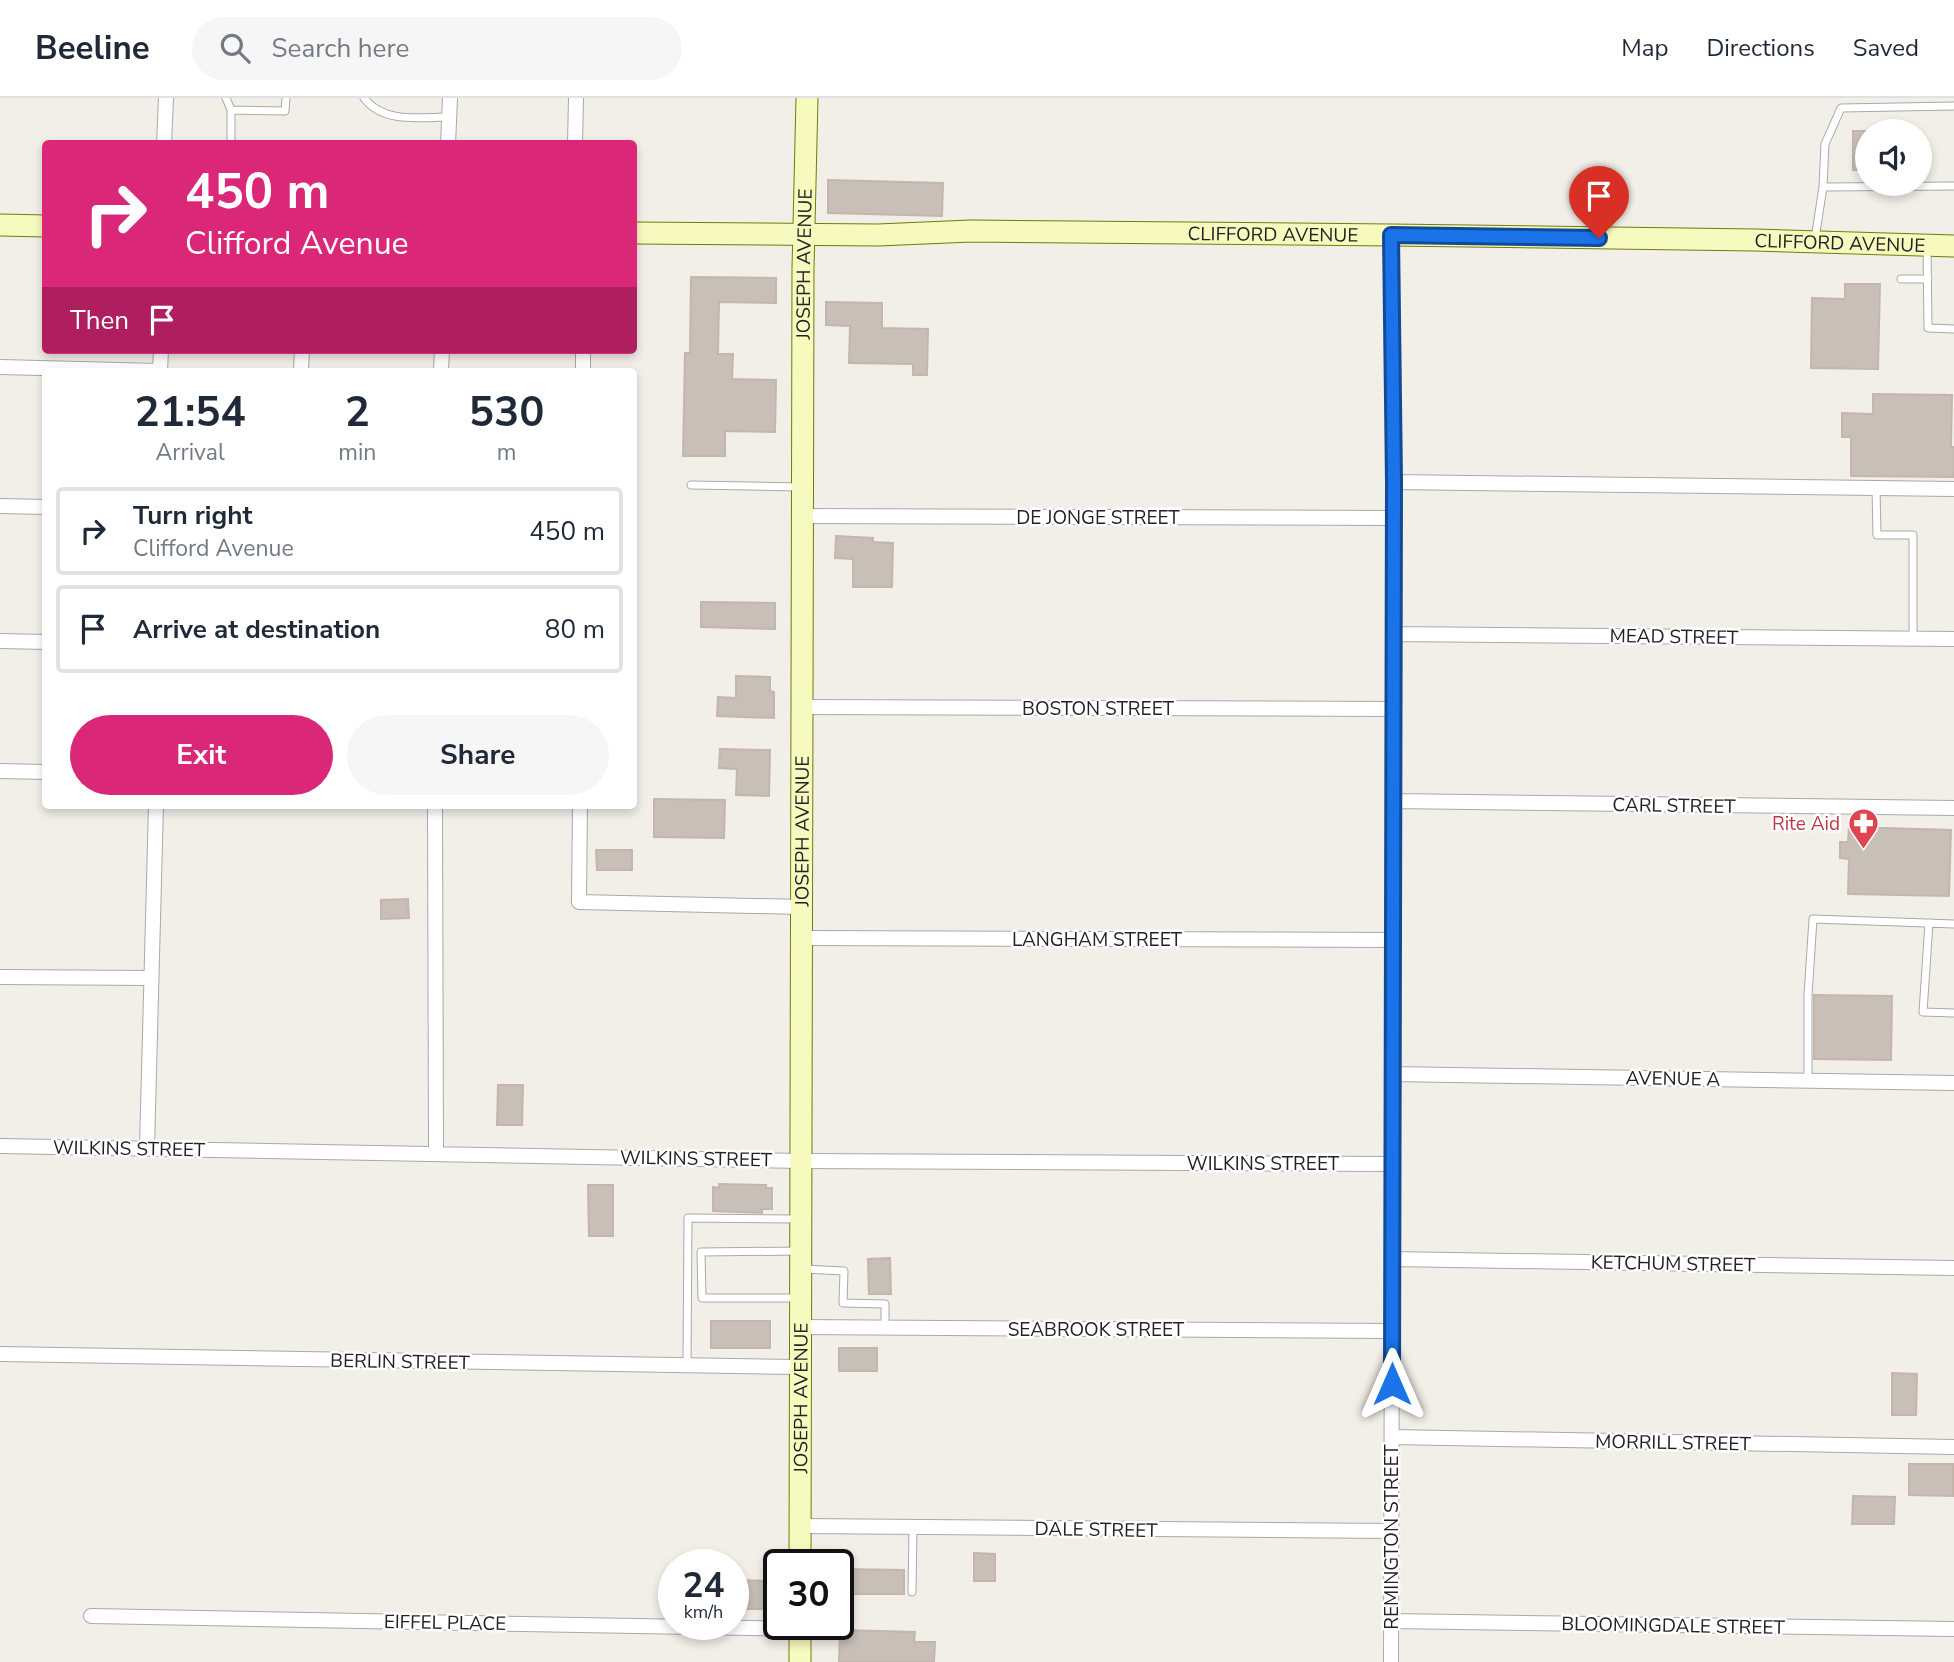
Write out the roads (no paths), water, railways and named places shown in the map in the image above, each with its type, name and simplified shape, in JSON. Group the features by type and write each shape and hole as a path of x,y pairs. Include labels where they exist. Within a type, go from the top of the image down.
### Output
{"main road":[{"name":"JOSEPH AVENUE","path":"800,1549 803,234 807,98"},
{"path":"0,225 42,226"},
{"name":"CLIFFORD AVENUE","path":"637,233 878,235 971,231 1391,235 1954,246"},
{"path":"800,1640 800,1662"}],"street":[{"path":"164,140 166,98"},
{"path":"448,140 450,98"},
{"path":"575,140 576,98"},
{"name":"REMINGTON STREET","path":"1391,235 1394,482 1391,1662"},
{"path":"0,367 42,368"},
{"path":"1394,482 1954,489"},
{"path":"0,506 42,507"},
{"name":"DE JONGE STREET","path":"803,516 1394,518"},
{"name":"MEAD STREET","path":"1394,634 1954,639"},
{"path":"0,641 42,642"},
{"name":"BOSTON STREET","path":"802,706 1393,709"},
{"path":"0,771 42,772"},
{"name":"CARL STREET","path":"1393,801 1954,808"},
{"path":"147,1148 156,809"},
{"path":"435,809 436,1152"},
{"path":"580,809 579,902 801,907"},
{"name":"LANGHAM STREET","path":"801,938 1393,940"},
{"path":"0,977 150,978"},
{"name":"AVENUE A","path":"1392,1074 1954,1083"},
{"name":"WILKINS STREET","path":"0,1146 436,1152 800,1161 1392,1164"},
{"name":"KETCHUM STREET","path":"1392,1259 1954,1268"},
{"name":"SEABROOK STREET","path":"800,1327 1392,1331"},
{"name":"BERLIN STREET","path":"0,1354 799,1367"},
{"name":"MORRILL STREET","path":"1392,1437 1954,1447"},
{"name":"DALE STREET","path":"800,1525 1392,1531"},
{"name":"EIFFEL PLACE","path":"91,1616 763,1625"},
{"name":"BLOOMINGDALE STREET","path":"1391,1621 1954,1629"}],"lane":[{"path":"226,98 231,110 231,140"},
{"path":"231,110 285,111 286,98"},
{"path":"364,98 380,113 394,116 449,117"},
{"path":"1815,242 1823,187 1825,144 1840,108 1954,106"},
{"path":"1823,187 1954,186"},
{"path":"1927,246 1928,328 1954,329"},
{"path":"1900,279 1928,279"},
{"path":"691,485 803,487"},
{"path":"1877,488 1877,535 1913,535 1913,639"},
{"path":"1808,1081 1808,995 1814,919 1954,924"},
{"path":"1929,923 1923,1012 1954,1013"},
{"path":"687,1365 688,1218 800,1219"},
{"path":"800,1298 702,1298 701,1252 800,1260 844,1270 843,1303 885,1304 885,1328"},
{"path":"912,1592 913,1527"}],"place":[{"name":"Rite Aid","path":"1863,850"}]}
